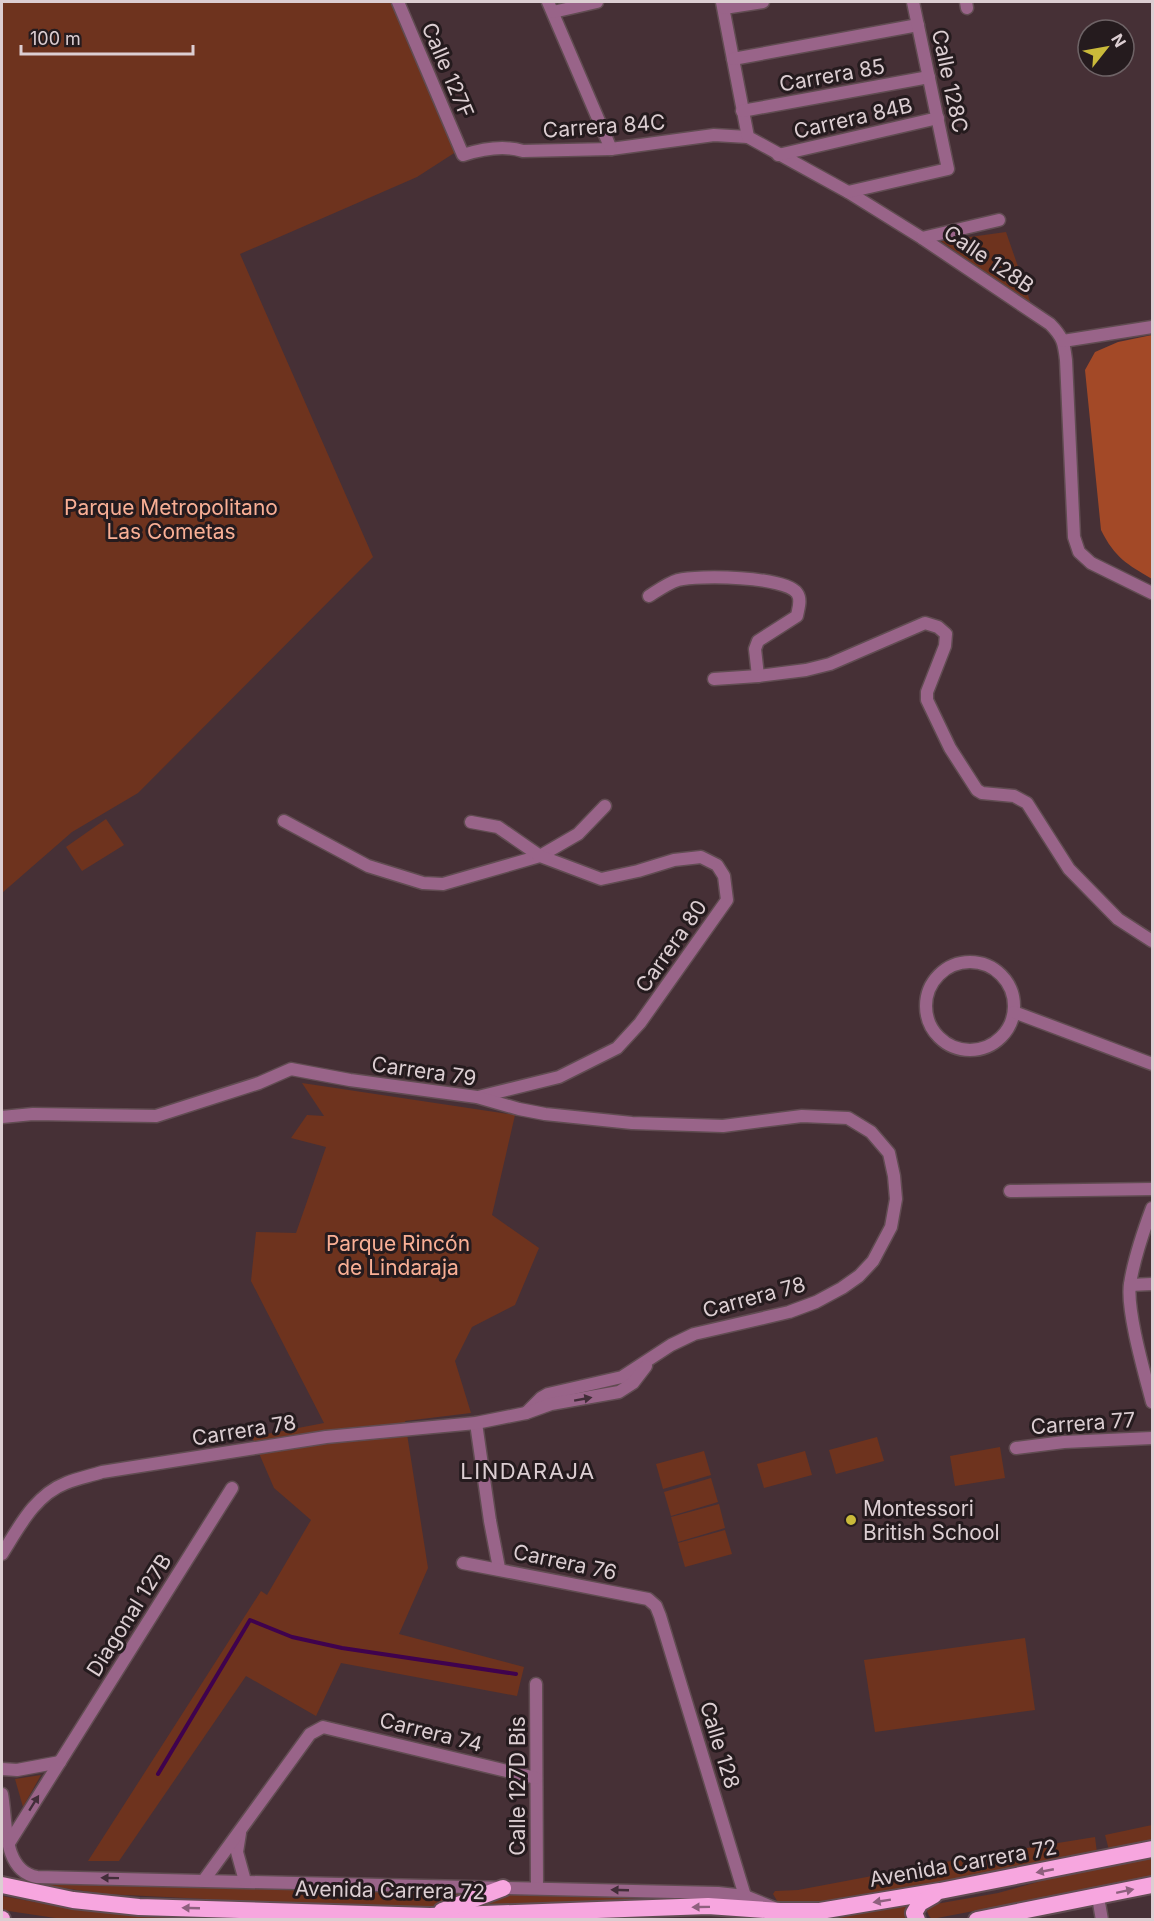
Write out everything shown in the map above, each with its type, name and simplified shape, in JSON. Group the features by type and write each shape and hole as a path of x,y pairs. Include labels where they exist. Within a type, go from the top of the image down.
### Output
{"highway":[{"name":"Avenida Carrera 72","path":"2,1885 73,1900 139,1907 430,1916 708,1906 780,1911 828,1910 940,1891 1152,1849"},
{"path":"977,1920 1152,1885"},
{"path":"430,1916 503,1888"},
{"path":"917,1920 914,1913 916,1907 940,1891"}],"street":[{"name":"Calle 127F","path":"398,2 463,154"},
{"path":"597,2 551,7 611,149"},
{"path":"748,137 723,5 763,2"},
{"name":"Calle 128C","path":"848,192 948,169 913,2"},
{"path":"733,59 918,25"},
{"name":"Carrera 85","path":"742,111 929,76"},
{"name":"Carrera 84B","path":"778,155 938,118"},
{"name":"Carrera 84C","path":"463,154 478,150 514,148 523,151 611,149 714,135 748,137"},
{"name":"Calle 128B","path":"748,137 848,192 922,238 1050,324 1064,341"},
{"path":"922,238 999,220"},
{"path":"1152,327 1064,341 1074,537 1079,552 1091,563 1152,593"},
{"path":"649,596 677,580 741,577 787,587 797,593 800,603 797,616 758,641 755,649 758,676"},
{"path":"714,679 806,670 830,664 925,623 938,627 946,634 945,646 927,692 927,700 950,748 977,790 982,793 1014,796 1027,803 1069,869 1118,919 1152,941"},
{"path":"284,820 368,866 423,883 443,884 540,856 578,834 605,806"},
{"name":"Carrera 80","path":"471,822 498,827 540,856 601,879 638,872 674,860 701,856 717,865 724,876 727,900 640,1023 617,1048 559,1077 477,1097"},
{"path":"979,963 991,967 1002,975 1010,986 1014,999 1014,1012 1010,1026 1001,1038 989,1046 975,1050 961,1050 947,1044 936,1035 926,1008 927,993 934,980 944,970 955,964 979,963"},
{"path":"1014,1012 1152,1064"},
{"name":"Carrera 79","path":"2,1117 33,1114 156,1116 259,1083 291,1069 350,1080 477,1097 519,1109 632,1123 723,1126 802,1116 848,1118"},
{"name":"Carrera 78","path":"2,1554 27,1514 42,1497 66,1483 102,1472 316,1438 476,1423 526,1413 551,1404 619,1392 624,1382 670,1345 694,1334 789,1312 816,1302 859,1276 873,1261 891,1227 896,1199 889,1153 872,1132 848,1118"},
{"path":"1010,1191 1152,1189"},
{"path":"1152,1208 1143,1232 1130,1285 1135,1330 1152,1402"},
{"path":"1130,1285 1152,1284"},
{"path":"476,1423 499,1568"},
{"name":"Carrera 77","path":"1016,1448 1064,1442 1152,1438"},
{"name":"Diagonal 127B","path":"9,1843 232,1488"},
{"name":"Carrera 76","path":"463,1563 499,1568 648,1599 656,1606"},
{"name":"Calle 128","path":"656,1606 745,1896"},
{"name":"Calle 127D Bis","path":"536,1684 537,1888"},
{"name":"Carrera 74","path":"240,1832 310,1734 323,1726 536,1778"},
{"path":"2,1769 17,1770 60,1762"},
{"path":"2,1794 9,1843"},
{"path":"204,1880 240,1832"},
{"path":"240,1832 237,1852 245,1881"},
{"name":"Avenida Carrera 72","path":"9,1843 18,1869 29,1876 37,1877 718,1893 745,1896 780,1911"},
{"path":"1098,1897 1102,1920"}],"green space":[{"name":"Parque Metropolitano Las Cometas","path":"2,2 397,2 462,148 417,177 240,254 373,557 138,793 72,832 2,893"},
{"path":"1006,232 1032,307 941,241"},
{"path":"106,819 124,845 82,871 66,847"},
{"name":"Parque Rincón de Lindaraja","path":"302,1083 515,1115 492,1215 539,1248 515,1305 472,1327 455,1361 471,1413 405,1421 428,1568 399,1634 524,1667 517,1696 341,1663 316,1716 246,1676 119,1861 88,1861 261,1591 267,1595 311,1520 274,1488 252,1437 324,1423 251,1281 256,1232 296,1233 326,1147 291,1138 307,1115 324,1116"},
{"path":"877,1437 884,1461 836,1474 829,1450"},
{"path":"1000,1447 1005,1478 955,1486 950,1456"},
{"path":"704,1451 711,1475 663,1489 656,1464"},
{"path":"805,1451 812,1475 764,1488 757,1464"},
{"path":"711,1478 718,1502 671,1516 664,1492"},
{"path":"719,1504 725,1528 678,1542 671,1517"},
{"path":"725,1530 732,1554 685,1567 678,1543"},
{"path":"1025,1638 1035,1710 875,1732 864,1660"},
{"path":"41,1775 23,1807 15,1779"},
{"path":"1152,1825 1152,1841 1109,1850 1105,1835"},
{"path":"1095,1837 1097,1853 865,1897 831,1903 796,1905 779,1904 773,1894 775,1891 798,1890 983,1855"},
{"path":"1152,1856 1152,1877 932,1919 927,1911 929,1907 936,1904 998,1893 1088,1868"},
{"path":"16,1878 31,1881 476,1892 431,1910 105,1894 14,1881"},
{"path":"502,1891 653,1897 475,1910 476,1902"},
{"path":"2,1896 73,1909 327,1919 62,1919 2,1910"},
{"path":"907,1905 905,1910 908,1919 765,1920 754,1917 836,1918"}],"shaded area":[{"path":"1152,335 1152,579 1122,559 1111,547 1101,530 1085,370 1095,352 1118,342"}],"waterway":[{"path":"158,1774 250,1620 292,1637 342,1648 516,1674"}],"place":[{"name":"Montessori British School","path":"851,1520"}],"district":[{"name":"LINDARAJA","path":"528,1471"}]}
